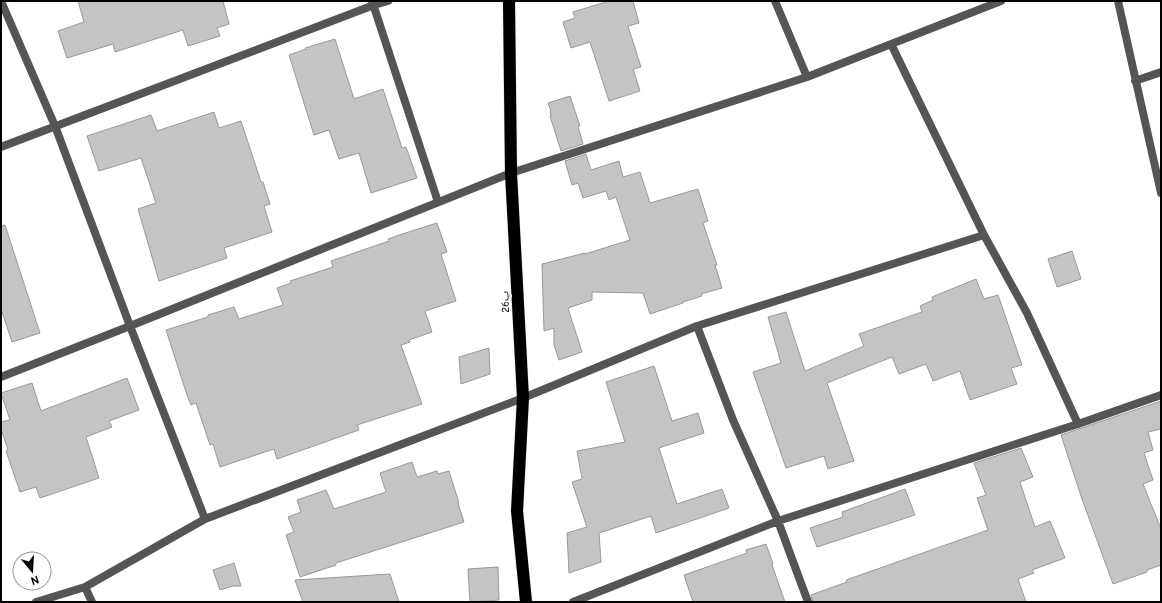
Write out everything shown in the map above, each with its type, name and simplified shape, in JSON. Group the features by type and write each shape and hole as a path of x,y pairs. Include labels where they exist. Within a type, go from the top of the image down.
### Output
{"highway":[{"name":"26ب","path":"509,1 511,172 523,398 518,511 526,602"}],"street":[{"path":"1,1 55,126 130,326 206,519"},
{"path":"1,147 373,3 388,1"},
{"path":"775,1 807,77"},
{"path":"1,377 511,172 807,77 1001,1"},
{"path":"1118,1 1161,193"},
{"path":"373,3 438,202"},
{"path":"890,44 984,235 1027,313 1078,424"},
{"path":"1135,81 1161,72"},
{"path":"36,602 85,587 206,519 523,398 697,326 984,235"},
{"path":"697,326 733,420 778,521 808,602"},
{"path":"573,602 778,521 1078,424 1161,395"},
{"path":"85,587 92,602"}],"building":[{"path":"78,1 223,1 229,24 217,28 220,36 188,46 183,30 115,52 113,44 67,58 58,31 84,22"},
{"path":"609,1 633,1 639,23 628,26 641,67 633,69 640,91 609,101 590,42 571,48 563,22 575,18 573,12"},
{"path":"335,39 354,99 383,89 402,148 406,147 417,178 371,193 359,153 339,159 329,130 314,135 289,55 306,49 305,48"},
{"path":"570,96 580,126 578,126 583,144 561,151 550,116 551,111 548,103"},
{"path":"214,112 219,128 241,121 261,182 263,182 270,204 264,206 272,232 224,248 227,258 159,281 138,209 156,203 141,158 99,171 87,136 151,115 157,131"},
{"path":"586,154 591,170 619,161 623,177 640,172 650,203 698,189 708,221 703,223 717,265 715,265 722,288 701,294 702,296 650,314 643,293 592,292 592,300 568,308 582,352 559,360 554,345 554,328 544,331 542,264 585,254 630,240 616,197 609,200 606,191 583,198 578,183 572,185 565,161"},
{"path":"437,223 447,252 441,254 456,301 425,311 432,332 409,340 410,342 401,345 422,404 357,425 359,430 277,459 274,449 220,467 213,444 210,445 196,403 191,405 187,395 166,330 234,307 239,319 283,305 277,288 291,283 290,281 333,267 331,261 389,241 388,239 399,235"},
{"path":"5,225 40,333 12,342 1,309 1,226"},
{"path":"1072,251 1081,279 1057,287 1048,259"},
{"path":"976,279 984,299 998,295 1022,365 1011,368 1017,384 970,400 960,371 933,381 926,364 899,374 892,357 827,383 854,461 828,469 824,456 786,468 753,372 781,363 768,317 786,312 805,371 864,346 859,334 922,312 920,306 933,300 932,297"},
{"path":"489,348 490,374 461,384 459,357"},
{"path":"654,366 672,421 698,413 704,433 659,448 677,504 722,489 729,508 656,533 651,516 599,533 601,562 569,573 567,533 587,527 572,482 582,479 577,451 625,442 606,382"},
{"path":"127,378 139,410 109,421 112,427 86,437 99,478 40,498 36,487 20,492 6,451 8,450 1,429 1,422 10,420 1,393 32,383 41,411"},
{"path":"1161,401 1161,429 1148,432 1153,450 1144,453 1153,480 1143,484 1161,529 1161,565 1147,570 1147,572 1113,584 1082,499 1061,435"},
{"path":"1021,448 1033,477 1020,482 1035,527 1050,521 1065,558 1032,570 1034,573 1018,579 1026,602 813,602 811,595 847,582 846,580 988,530 977,498 986,495 974,463"},
{"path":"412,462 417,477 437,471 438,474 449,471 464,522 336,563 336,565 300,577 286,535 294,532 288,517 301,512 297,500 326,490 334,509 386,492 380,473"},
{"path":"905,489 915,515 817,547 810,528 843,517 842,512"},
{"path":"766,544 785,602 693,602 684,575 747,553 746,550"},
{"path":"234,563 241,586 233,586 220,590 213,570"},
{"path":"498,567 499,600 470,602 468,569"},
{"path":"390,574 399,602 303,602 295,580"}]}
